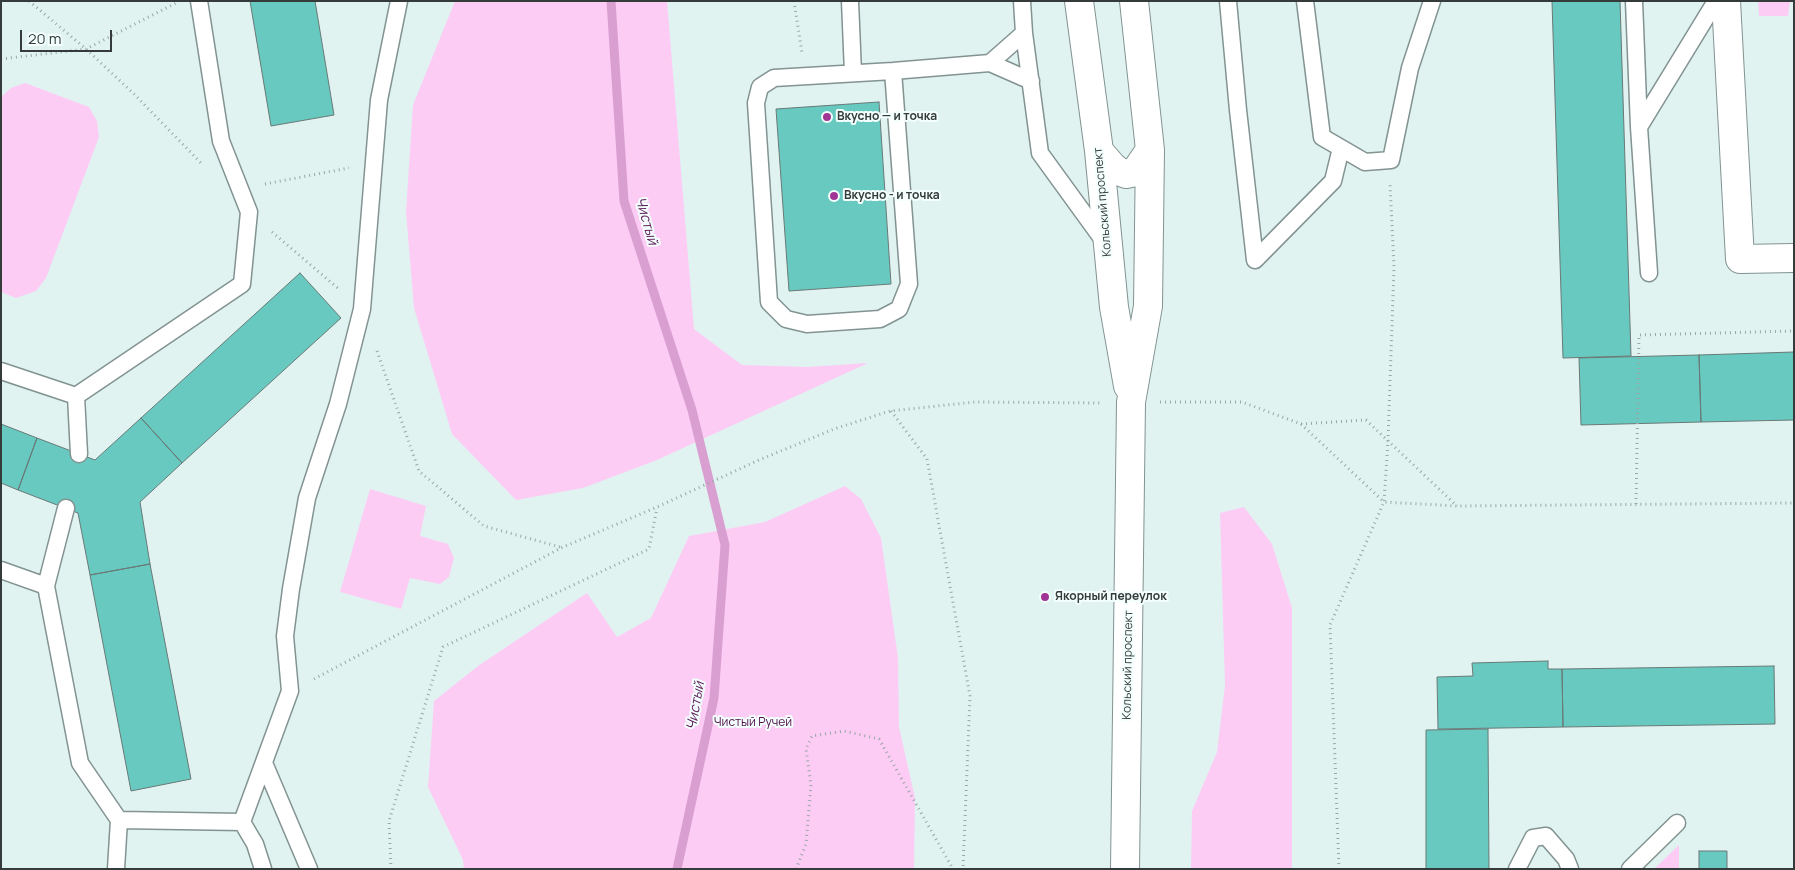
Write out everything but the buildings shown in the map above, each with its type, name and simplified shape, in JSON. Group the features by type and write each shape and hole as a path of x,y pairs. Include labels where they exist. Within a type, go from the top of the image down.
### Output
{"main road":[{"name":"Кольский проспект","path":"1079,1 1099,151 1114,307 1131,402"},
{"name":"Кольский проспект","path":"1126,869 1131,402 1148,306 1150,150 1134,1"},
{"path":"1726,1 1740,259 1794,258"},
{"path":"1099,151 1112,166 1126,174 1136,172 1150,150"}],"lane":[{"path":"76,396 242,284 249,212 221,141 199,1"},
{"path":"242,822 290,691 285,636 291,589 307,498 338,404 362,309 379,100 399,1"},
{"path":"850,1 853,73"},
{"path":"1022,1 1024,32 1040,153 1108,247"},
{"path":"1228,1 1254,260 1333,181 1341,148"},
{"path":"1305,1 1322,137 1365,162 1391,160 1410,68 1432,1"},
{"path":"1634,1 1639,127 1649,273"},
{"path":"1639,127 1716,1"},
{"path":"990,63 1024,32"},
{"path":"893,71 910,284 900,309 880,319 807,324 786,319 769,302 756,103 760,88 774,78 990,63 1030,81"},
{"path":"1,371 76,396"},
{"path":"76,396 79,454"},
{"path":"66,508 46,586 80,763 119,820 116,869"},
{"path":"1,570 46,586"},
{"path":"264,763 309,869"},
{"path":"119,820 242,822"},
{"path":"242,822 255,844 263,869"},
{"path":"1630,869 1677,823"},
{"path":"1517,869 1533,838 1546,836 1566,859 1570,869"}],"path":[{"path":"29,1 86,49 134,94 208,170"},
{"path":"1,59 86,49 179,1"},
{"path":"794,1 806,76"},
{"path":"1339,869 1330,625 1384,502 1394,267 1390,187 1391,160"},
{"path":"239,188 374,164"},
{"path":"249,212 362,309 419,471 484,526 560,548"},
{"path":"1636,504 1639,335 1794,331"},
{"path":"290,691 560,548 657,508 759,460 834,429 890,410 975,402 1052,404 1242,402 1301,424 1384,502 1457,506 1794,503"},
{"path":"890,410 928,459 970,696 963,869"},
{"path":"1301,424 1366,420 1457,506"},
{"path":"391,869 390,821 443,647 649,549 657,508"},
{"path":"796,869 806,844 811,786 806,749 812,736 844,732 878,739 953,869"}],"green space":[{"path":"455,1 667,1 694,329 742,365 807,367 868,363 657,460 583,488 516,500 452,434 414,308 406,212 413,105"},
{"path":"1758,1 1790,1 1788,16 1759,16"},
{"path":"25,83 89,107 97,121 99,137 46,278 36,291 16,298 1,292 1,97 11,88"},
{"name":"Чистый Ручей","path":"845,486 861,499 881,538 898,658 899,727 915,798 914,869 464,869 463,860 428,787 434,701 478,666 587,593 617,637 651,618 689,536 765,522"},
{"path":"370,489 426,506 420,536 448,544 454,558 449,577 440,584 410,578 401,609 340,592"},
{"path":"1244,507 1272,544 1292,608 1292,869 1191,869 1192,811 1217,752 1225,685 1220,513"},
{"path":"1679,845 1679,869 1654,869"}],"waterway":[{"name":"Чистый","path":"611,1 624,201 692,410 725,545 714,698 677,869"}],"place":[{"name":"Вкусно — и точка","path":"827,117"},
{"name":"Вкусно - и точка","path":"834,196"},
{"name":"Якорный переулок","path":"1045,597"}]}
